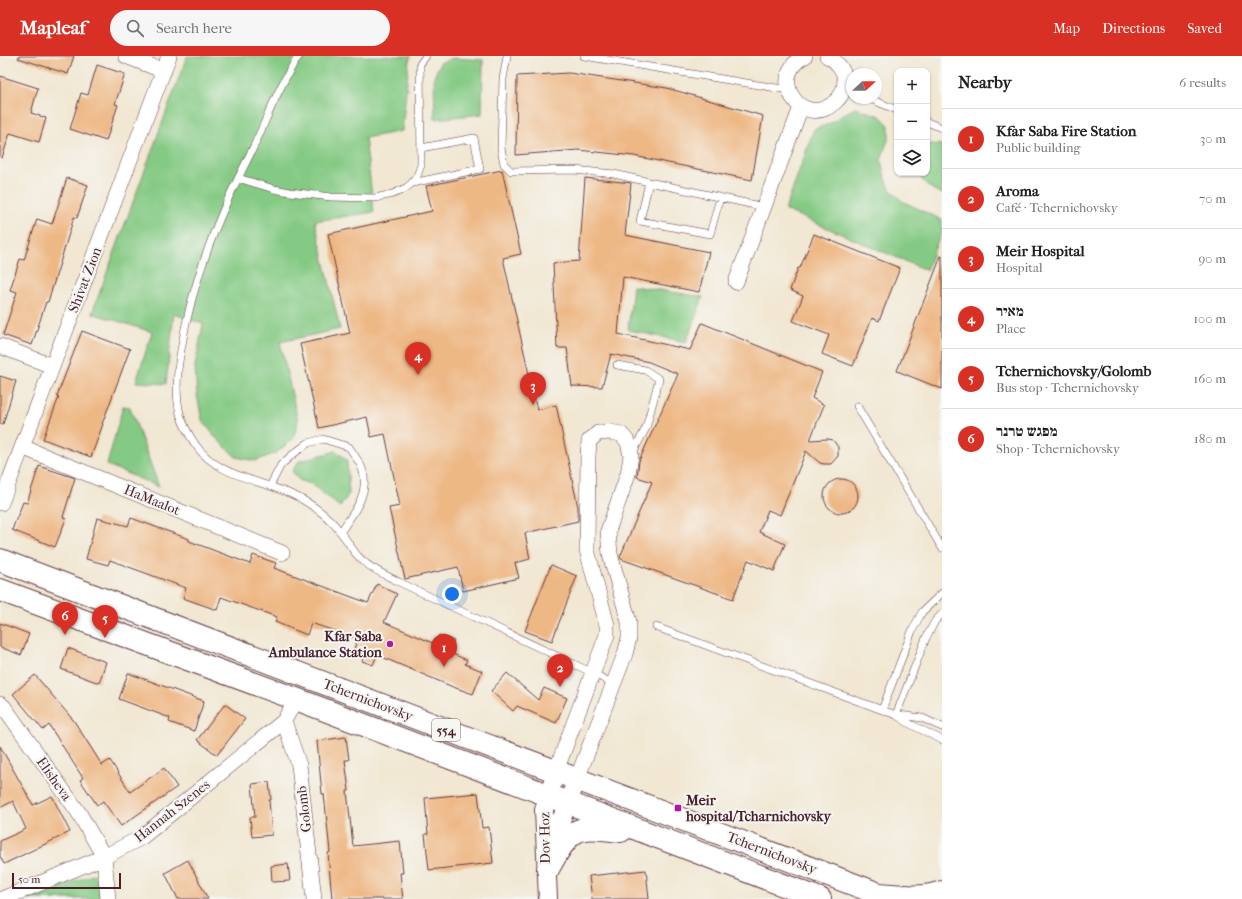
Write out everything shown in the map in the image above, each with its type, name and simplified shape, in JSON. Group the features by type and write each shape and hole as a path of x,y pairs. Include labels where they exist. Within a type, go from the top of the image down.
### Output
{"main road":[{"name":"Tchernichovsky","path":"0,560 886,897 928,897 942,892"},
{"name":"Tchernichovsky","path":"0,590 296,699 820,899"},
{"path":"548,884 560,847 574,833 580,830 593,828 647,833"}],"street":[{"path":"126,56 164,71"},
{"name":"Shivat Zion","path":"0,503 169,56"},
{"path":"804,56 795,62 787,80 793,99 801,107 820,111 830,108 846,92"},
{"path":"827,56 832,58 842,69 846,82"},
{"path":"736,282 801,107"},
{"path":"0,346 52,366"},
{"path":"556,771 607,635 606,625 587,550 589,441 598,433 610,432 621,434 628,442 631,456 628,474 608,530 610,554 629,622 629,638 577,779"},
{"name":"HaMaalot","path":"22,447 282,553"},
{"name":"Hannah Szenes","path":"2,899 104,857 142,837 284,721 296,699"},
{"name":"Elisheva","path":"0,704 79,813 104,857"},
{"name":"Golomb","path":"284,721 300,765 314,899"},
{"name":"Dov Hoz","path":"556,771 558,799"},
{"name":"Dov Hoz","path":"548,884 544,810 558,799 577,779"},
{"path":"104,857 108,899"}],"lane":[{"path":"299,56 292,65 238,178 209,246 185,323 178,365 178,396 180,414 187,429 195,445 208,458 227,470 247,479 286,491 304,501 319,512 340,531 357,554 370,567 593,673 613,684"},
{"path":"412,183 417,176 421,165 420,64 426,56"},
{"path":"507,56 503,79 501,148 504,164 511,170 574,170 614,174 764,207"},
{"path":"584,56 789,90"},
{"path":"882,104 894,109"},
{"path":"930,123 942,128"},
{"path":"238,178 274,189 357,199 385,197 394,194 412,183 480,169 474,138 421,148"},
{"path":"649,182 640,221 710,234 720,198"},
{"path":"617,365 645,370 659,379 646,428 631,456"},
{"path":"857,406 942,548"},
{"path":"270,486 281,465 308,443 324,439 349,447 362,467 365,482 363,494 357,508 340,531"},
{"path":"882,710 912,631 922,612 942,593"},
{"path":"896,715 926,638 935,621 942,614"},
{"path":"656,627 896,715 922,718 942,727"},
{"path":"896,715 910,724 942,740"}],"green space":[{"path":"187,56 411,56 409,61 402,131 365,138 374,212 315,221 340,329 280,342 298,421 293,439 276,453 255,461 236,457 216,438 202,420 197,395 195,366 203,324 174,314 166,384 136,382 152,332 92,313"},
{"path":"453,58 483,60 482,114 435,119 434,77 440,63"},
{"path":"855,108 880,116 889,125 889,137 881,159 884,174 890,189 902,201 942,220 942,231 926,270 785,210 814,129 829,124"},
{"path":"930,144 942,145 942,194 928,186 921,176 930,176"},
{"path":"633,286 703,297 686,342 628,330"},
{"path":"123,406 130,407 159,487 107,465"},
{"path":"336,451 347,460 349,494 340,507 311,484 299,480 292,471 299,461"},
{"path":"101,872 101,899 25,899"}],"building":[{"path":"19,56 74,56 68,74 18,58"},
{"path":"97,65 125,74 115,104 118,105 106,141 70,129 81,93 88,95"},
{"path":"569,73 667,88 763,116 752,180 634,156 578,150 516,155 517,76"},
{"path":"0,76 38,88 31,113 46,118 39,142 10,133 2,158 0,157"},
{"path":"502,170 521,254 503,258 537,410 556,405 578,507 578,521 525,533 530,559 515,563 519,578 463,591 458,567 405,579 389,508 400,506 385,434 371,437 367,417 319,428 300,344 350,333 328,234 432,211 426,186"},
{"path":"67,178 88,185 77,218 74,217 48,302 46,302 32,345 3,335 17,292 10,290 20,259 24,260 37,219 52,224"},
{"path":"585,178 631,183 625,235 709,252 699,292 623,277 618,334 690,350 702,323 822,372 812,398 824,405 810,440 833,440 838,447 838,456 831,464 824,464 820,463 806,451 780,515 768,510 759,532 785,544 774,571 748,560 733,599 621,559 620,557 652,482 637,477 639,461 678,374 649,362 611,354 602,387 572,386 567,348 557,348 553,263 579,261"},
{"path":"814,234 900,268 879,321 872,318 853,366 822,354 829,335 793,321 803,296 790,290 798,268 800,268"},
{"path":"942,256 942,389 897,371"},
{"path":"82,331 130,349 91,457 43,439 59,397 57,396"},
{"path":"0,376 16,381 3,424 0,424"},
{"path":"39,466 75,478 63,517 66,519 55,547 12,530 23,502 27,503"},
{"path":"841,479 853,484 858,496 853,508 841,513 829,508 824,496 829,484"},
{"path":"97,518 128,526 131,518 189,539 189,541 250,564 253,555 276,563 274,568 368,603 377,584 397,594 384,622 435,644 439,635 454,641 450,653 467,660 465,664 482,671 473,694 377,655 373,665 362,661 365,653 354,648 358,639 311,623 307,635 275,622 277,617 221,597 217,610 183,598 186,588 110,560 108,565 86,559"},
{"path":"551,565 577,576 552,641 525,631"},
{"path":"0,623 29,634 21,655 0,647"},
{"path":"68,648 106,662 99,683 61,669"},
{"path":"128,673 204,701 194,731 169,722 170,718 119,699"},
{"path":"507,673 538,700 544,688 567,698 556,723 517,706 513,711 491,691"},
{"path":"35,675 74,721 102,765 110,760 130,792 164,768 177,787 121,826 103,801 97,805 80,780 83,778 49,725 43,730 13,694"},
{"path":"225,704 245,719 217,755 197,740"},
{"path":"346,737 349,760 345,760 353,846 400,841 403,873 400,873 403,899 332,899 328,853 330,852 317,741"},
{"path":"0,746 33,805 52,796 70,832 4,864 0,856 0,841 26,829 13,801 0,808"},
{"path":"269,782 272,835 252,837 250,817 255,817 252,784"},
{"path":"478,793 482,828 489,827 493,863 429,870 425,834 428,834 425,798"},
{"path":"188,860 208,899 178,899 165,873"},
{"path":"288,864 290,881 272,882 271,866"},
{"path":"646,870 649,899 592,899 589,876"}],"place":[{"name":"מאיר","path":"418,375"},
{"name":"Meir Hospital","path":"533,405"},
{"name":"מפגש טרנר","path":"65,635"},
{"name":"Tchernichovsky/Golomb","path":"105,638"},
{"name":"Kfar Saba Ambulance Station","path":"390,644"},
{"name":"Kfar Saba Fire Station","path":"444,667"},
{"name":"Aroma","path":"560,687"},
{"name":"Meir hospital/Tcharnichovsky","path":"678,808"}]}
